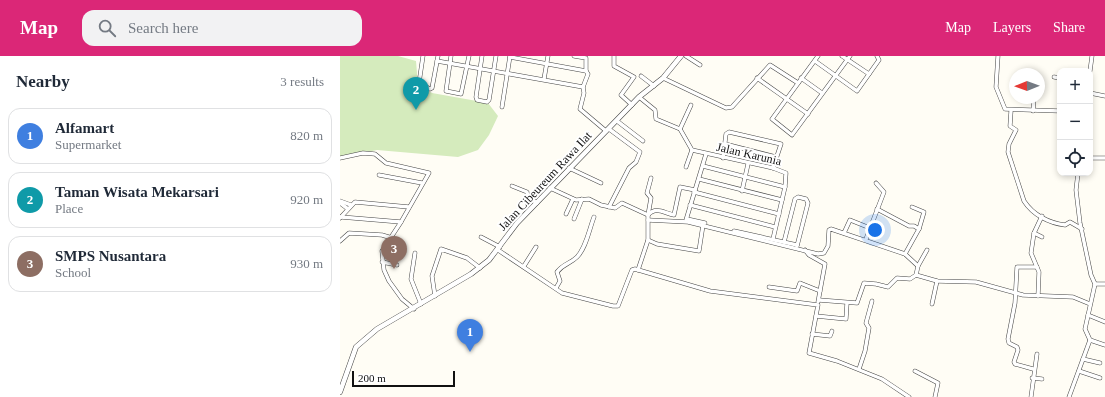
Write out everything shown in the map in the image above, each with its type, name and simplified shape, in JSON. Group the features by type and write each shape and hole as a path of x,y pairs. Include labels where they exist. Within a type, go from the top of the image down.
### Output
{"street":[{"path":"423,56 419,83 430,90 432,88 438,56"},
{"path":"451,56 446,92 463,93 469,56"},
{"path":"482,56 476,97 480,101 487,102 489,100 496,56"},
{"path":"544,80 548,56"},
{"path":"574,56 586,58 586,71 588,74 583,87 584,93 580,109 607,130 640,152 636,162 629,168 609,207"},
{"path":"614,56 614,66 634,77 621,95 632,105"},
{"name":"Jalan Cibeureum Rawa Ilat","path":"340,392 356,347 377,329 414,309 480,268 499,248 507,234 550,188 639,98 663,78 681,56"},
{"path":"686,56 700,65"},
{"path":"818,56 772,120 792,135 848,58"},
{"path":"842,56 848,58 869,74"},
{"path":"815,61 835,77 857,91 879,60 876,56"},
{"path":"998,56 996,87 1003,107 1011,111 1057,111"},
{"path":"1090,68 1092,56"},
{"path":"502,107 510,57 586,71"},
{"path":"438,61 583,87"},
{"path":"663,78 726,108 732,107 757,78 772,65 798,83"},
{"path":"640,76 654,86"},
{"path":"757,78 808,114"},
{"path":"801,78 822,93"},
{"path":"1093,93 1105,96"},
{"path":"639,98 655,110 655,117 658,120 680,129 692,150 686,167"},
{"path":"1033,111 1034,104"},
{"path":"680,129 690,105"},
{"path":"1011,111 1010,126 1016,130 1008,148 1010,163 1027,206 1052,223 1066,225 1069,222 1082,228"},
{"path":"617,121 643,141"},
{"path":"723,158 726,134 729,132 780,144 780,149 773,168"},
{"path":"725,144 776,157"},
{"name":"Jalan Karunia","path":"692,150 785,172 785,187"},
{"path":"340,158 363,153 375,154 386,163 429,172 392,238 382,251 382,262 389,281 401,298 414,309"},
{"path":"686,220 706,154"},
{"path":"1093,158 1105,158"},
{"path":"742,191 748,164"},
{"path":"703,166 785,187 773,239"},
{"path":"570,168 601,183"},
{"path":"379,175 422,184"},
{"path":"1078,176 1076,190 1082,228 1091,275 1095,284 1085,330 1090,340 1105,345"},
{"path":"638,270 648,240 648,215 651,198 647,193 652,178"},
{"path":"699,179 782,200"},
{"path":"866,239 884,192 876,183"},
{"path":"512,186 527,192 528,197 537,203"},
{"path":"550,188 573,199 589,199 609,207 616,208 622,203 648,215"},
{"path":"648,215 652,211 658,210 674,214 679,188 779,214"},
{"path":"784,242 795,199 799,197 806,199 808,203 797,246"},
{"path":"566,214 573,199"},
{"path":"574,219 582,199"},
{"path":"340,202 351,205"},
{"path":"340,202 348,209"},
{"path":"341,217 351,205 356,202 409,207"},
{"path":"690,205 775,227"},
{"path":"905,254 919,229 924,212 912,207"},
{"path":"877,209 919,229"},
{"path":"1038,296 1039,272 1031,253 1034,233 1042,216"},
{"path":"341,217 401,222"},
{"path":"556,288 560,281 557,272 563,265 575,259 580,253 594,217"},
{"path":"648,220 686,220 773,239 805,250 823,254 828,246 830,230 866,239 905,254 918,266"},
{"path":"686,220 797,246"},
{"path":"844,233 850,220 870,228"},
{"path":"648,240 659,245 699,251 701,249 703,225"},
{"path":"340,241 349,233 382,235 392,238"},
{"path":"1034,233 1042,238"},
{"path":"480,237 499,248 556,288 570,296 617,307 632,270 638,270 710,291 818,305"},
{"path":"524,266 536,247"},
{"path":"435,296 432,276 441,249 467,258 480,268"},
{"path":"805,250 809,255 826,264 809,351 811,355 837,361 859,369 892,384 909,397"},
{"path":"819,300 847,303 859,302 864,283 888,287 897,278 910,279 916,275 918,266 927,250"},
{"path":"415,254 411,279 421,304"},
{"path":"382,262 397,265"},
{"path":"1033,369 1015,364 1014,362 1018,350 1017,347 1008,341 1016,294 1017,267 1037,267"},
{"path":"916,275 937,281 976,282 1016,294 1038,296 1073,296 1090,304"},
{"path":"932,304 937,281"},
{"path":"769,287 797,291 800,283 820,291"},
{"path":"1095,284 1105,284"},
{"path":"859,369 868,336 869,327 866,323 872,301"},
{"path":"816,316 846,318 847,303"},
{"path":"1088,315 1105,322"},
{"path":"812,334 830,336 832,331"},
{"path":"1069,397 1090,340"},
{"path":"1031,397 1033,369 1037,354"},
{"path":"1083,359 1100,363"},
{"path":"915,371 938,383 935,397"},
{"path":"1079,371 1100,378"},
{"path":"1032,378 1042,379"}],"green space":[{"path":"340,56 398,56 416,61 418,85 432,93 488,103 498,116 489,135 478,150 458,157 377,150 340,158"}],"place":[{"name":"Taman Wisata Mekarsari","path":"416,110"},
{"name":"SMPS Nusantara","path":"394,269"},
{"name":"Alfamart","path":"470,352"}]}
